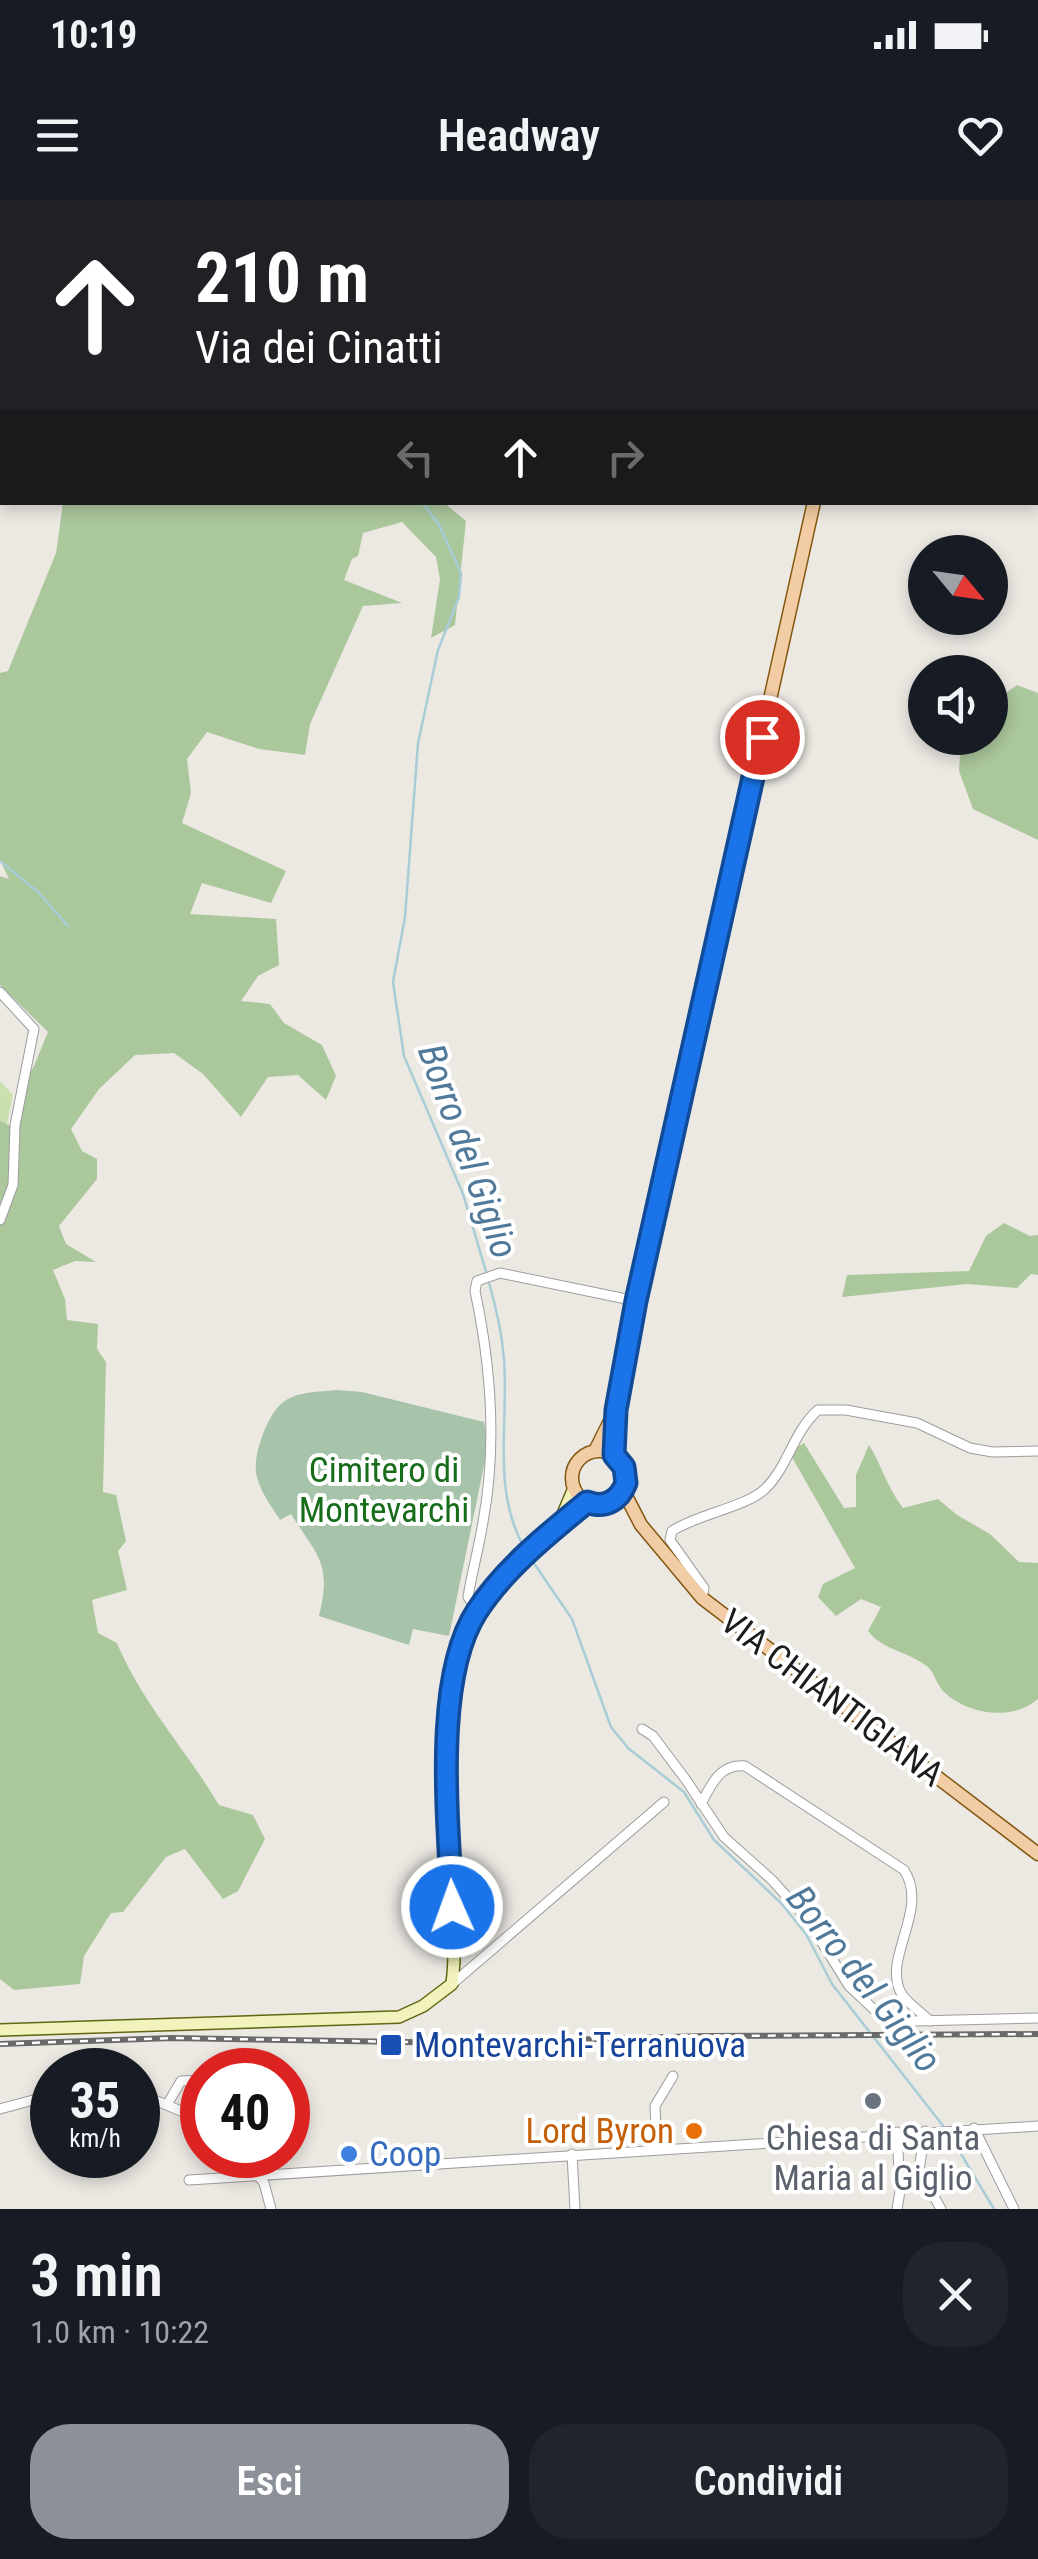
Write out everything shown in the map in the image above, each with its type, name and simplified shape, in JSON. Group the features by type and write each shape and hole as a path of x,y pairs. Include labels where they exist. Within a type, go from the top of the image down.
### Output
{"main road":[{"name":"VIA CHIANTIGIANA","path":"813,505 636,1301 616,1410 614,1455 626,1475 623,1490 641,1525 702,1598 1038,1854"},
{"name":"VIA CHIANTIGIANA","path":"574,1488 576,1465 595,1452 616,1410"},
{"path":"595,1452 614,1455"},
{"path":"574,1488 587,1502"},
{"path":"608,1504 623,1490"},
{"name":"VIA CHIANTIGIANA","path":"587,1502 608,1504 641,1525"}],"street":[{"path":"0,992 34,1029 34,1038 25,1060 18,1108 13,1185 0,1220"},
{"path":"477,1610 468,1598 484,1522 491,1445 488,1362 475,1291 480,1280 500,1274 636,1301"},
{"path":"702,1598 704,1588 670,1540 672,1531 686,1521 758,1494 769,1486 801,1427 818,1410 846,1410 917,1423 970,1448 1038,1451"},
{"path":"558,1525 574,1488"},
{"path":"452,1984 448,1723 451,1680 460,1644 477,1610 558,1525 587,1502"},
{"path":"642,1729 652,1736 724,1837 772,1880 808,1920 849,1986 880,2015 915,2022 1038,2018"},
{"path":"701,1804 717,1775 735,1765 745,1766 904,1870 913,1884 912,1908 897,1973 902,1994 930,2020"},
{"path":"0,2030 399,2017 423,2006 452,1984 664,1802"},
{"path":"657,2149 655,2106 673,2076"},
{"path":"168,2103 180,2082"},
{"path":"160,2100 180,2109"},
{"path":"0,2109 30,2101"},
{"path":"310,2172 1038,2126"},
{"path":"974,2128 1014,2209"},
{"path":"928,2131 919,2170 941,2209"},
{"path":"896,2209 900,2191 897,2132"},
{"path":"572,2154 576,2209"},
{"path":"189,2180 224,2178"},
{"path":"260,2178 271,2209"}],"green space":[{"path":"63,505 447,505 466,521 455,625 431,638 440,579 436,557 402,522 363,533 358,556 352,559 344,580 402,603 363,606 310,724 305,755 259,749 207,732 187,759 191,793 182,823 286,871 271,903 202,883 190,914 276,919 279,965 258,976 241,1001 270,1004 284,1023 322,1045 336,1076 326,1100 298,1075 268,1077 241,1117 203,1074 174,1053 135,1055 99,1089 71,1129 82,1151 97,1159 97,1179 59,1226 66,1244 96,1262 75,1261 53,1270 65,1299 67,1320 98,1324 97,1349 106,1362 103,1492 116,1495 126,1541 118,1551 127,1590 92,1600 98,1633 117,1643 151,1705 219,1805 253,1815 265,1839 238,1891 223,1899 185,1849 166,1857 123,1912 111,1913 84,1956 80,1984 14,1990 0,1979 0,1121 18,1129 24,1081 48,1032 0,985 0,876 9,879 0,860 0,673 8,671 56,553"},
{"path":"1017,685 1038,693 1038,840 973,809 959,771 960,755 1008,755 1008,691"},
{"path":"0,1081 13,1095 7,1124 0,1121"},
{"path":"1004,1223 1030,1236 1038,1235 1038,1275 1031,1274 1017,1288 967,1284 842,1297 847,1275 969,1271 986,1236"},
{"name":"Cimitero di Montevarchi","path":"362,1392 484,1422 488,1446 449,1636 413,1629 409,1645 319,1616 324,1584 320,1561 291,1514 280,1520 270,1505 259,1483 256,1460 266,1427 282,1403 301,1394"},
{"path":"804,1443 844,1508 856,1507 856,1475 869,1445 903,1508 938,1499 990,1534 1019,1562 1038,1563 1038,1699 1004,1713 966,1706 945,1693 928,1667 881,1643 868,1631 881,1607 861,1599 836,1616 818,1597 823,1584 855,1568 789,1452"}],"waterway":[{"name":"Borro del Giglio","path":"424,505 439,525 461,573 459,597 438,650 418,743 405,917 393,982 404,1056 463,1194 487,1275"},
{"path":"0,861 38,892 68,926"},
{"name":"Borro del Giglio","path":"489,1283 504,1359 508,1504 525,1549"},
{"name":"Borro del Giglio","path":"529,1556 572,1619 611,1727 628,1748 684,1792 714,1840 781,1903 806,1934 832,1984 944,2127"},
{"name":"Borro del Giglio","path":"949,2134 994,2209"}],"railway":[{"path":"0,2044 172,2038 464,2043 706,2036 1038,2034"}],"place":[{"name":"Montevarchi-Terranuova","path":"391,2045"},
{"name":"Chiesa di Santa Maria al Giglio","path":"873,2101"},
{"name":"Lord Byron","path":"694,2131"},
{"name":"Coop","path":"349,2154"}],"route":[{"path":"452,1907 448,1723 456,1659 477,1610 498,1585 558,1525 587,1502 608,1504 619,1496 626,1483 624,1467 614,1455 616,1410 636,1301 762,737"}]}
